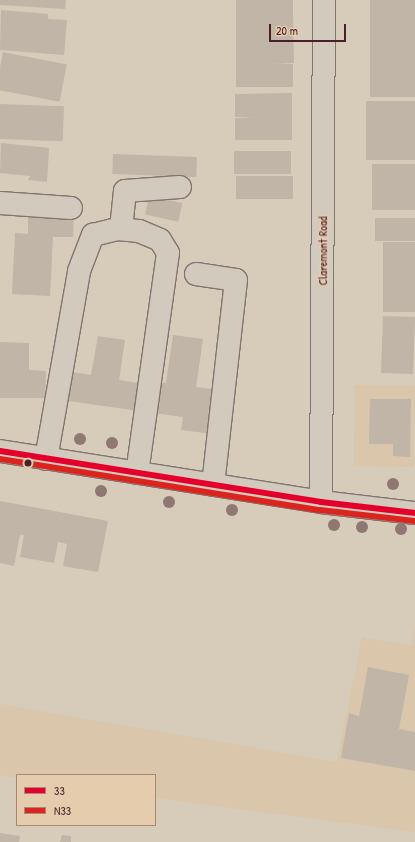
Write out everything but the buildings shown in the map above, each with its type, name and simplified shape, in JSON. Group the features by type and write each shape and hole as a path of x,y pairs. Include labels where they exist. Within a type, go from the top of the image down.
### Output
{"street":[{"name":"Claremont Road","path":"321,502 324,0"},
{"path":"121,230 125,191 180,187"},
{"path":"0,203 71,208"},
{"path":"46,459 79,270 93,235 121,230 139,231 160,240 168,253 137,473"},
{"path":"196,274 236,280 213,485"},
{"path":"0,451 321,502 415,513"}],"shaded area":[{"path":"355,385 415,386 414,467 354,466"},
{"path":"415,627 415,832 156,798 156,774 16,774 16,778 0,775 0,704 337,762 362,637 412,646"}],"transit line":[{"name":"33","path":"0,451 321,502 415,513"},
{"name":"N33","path":"0,459 320,510 414,521"}]}
